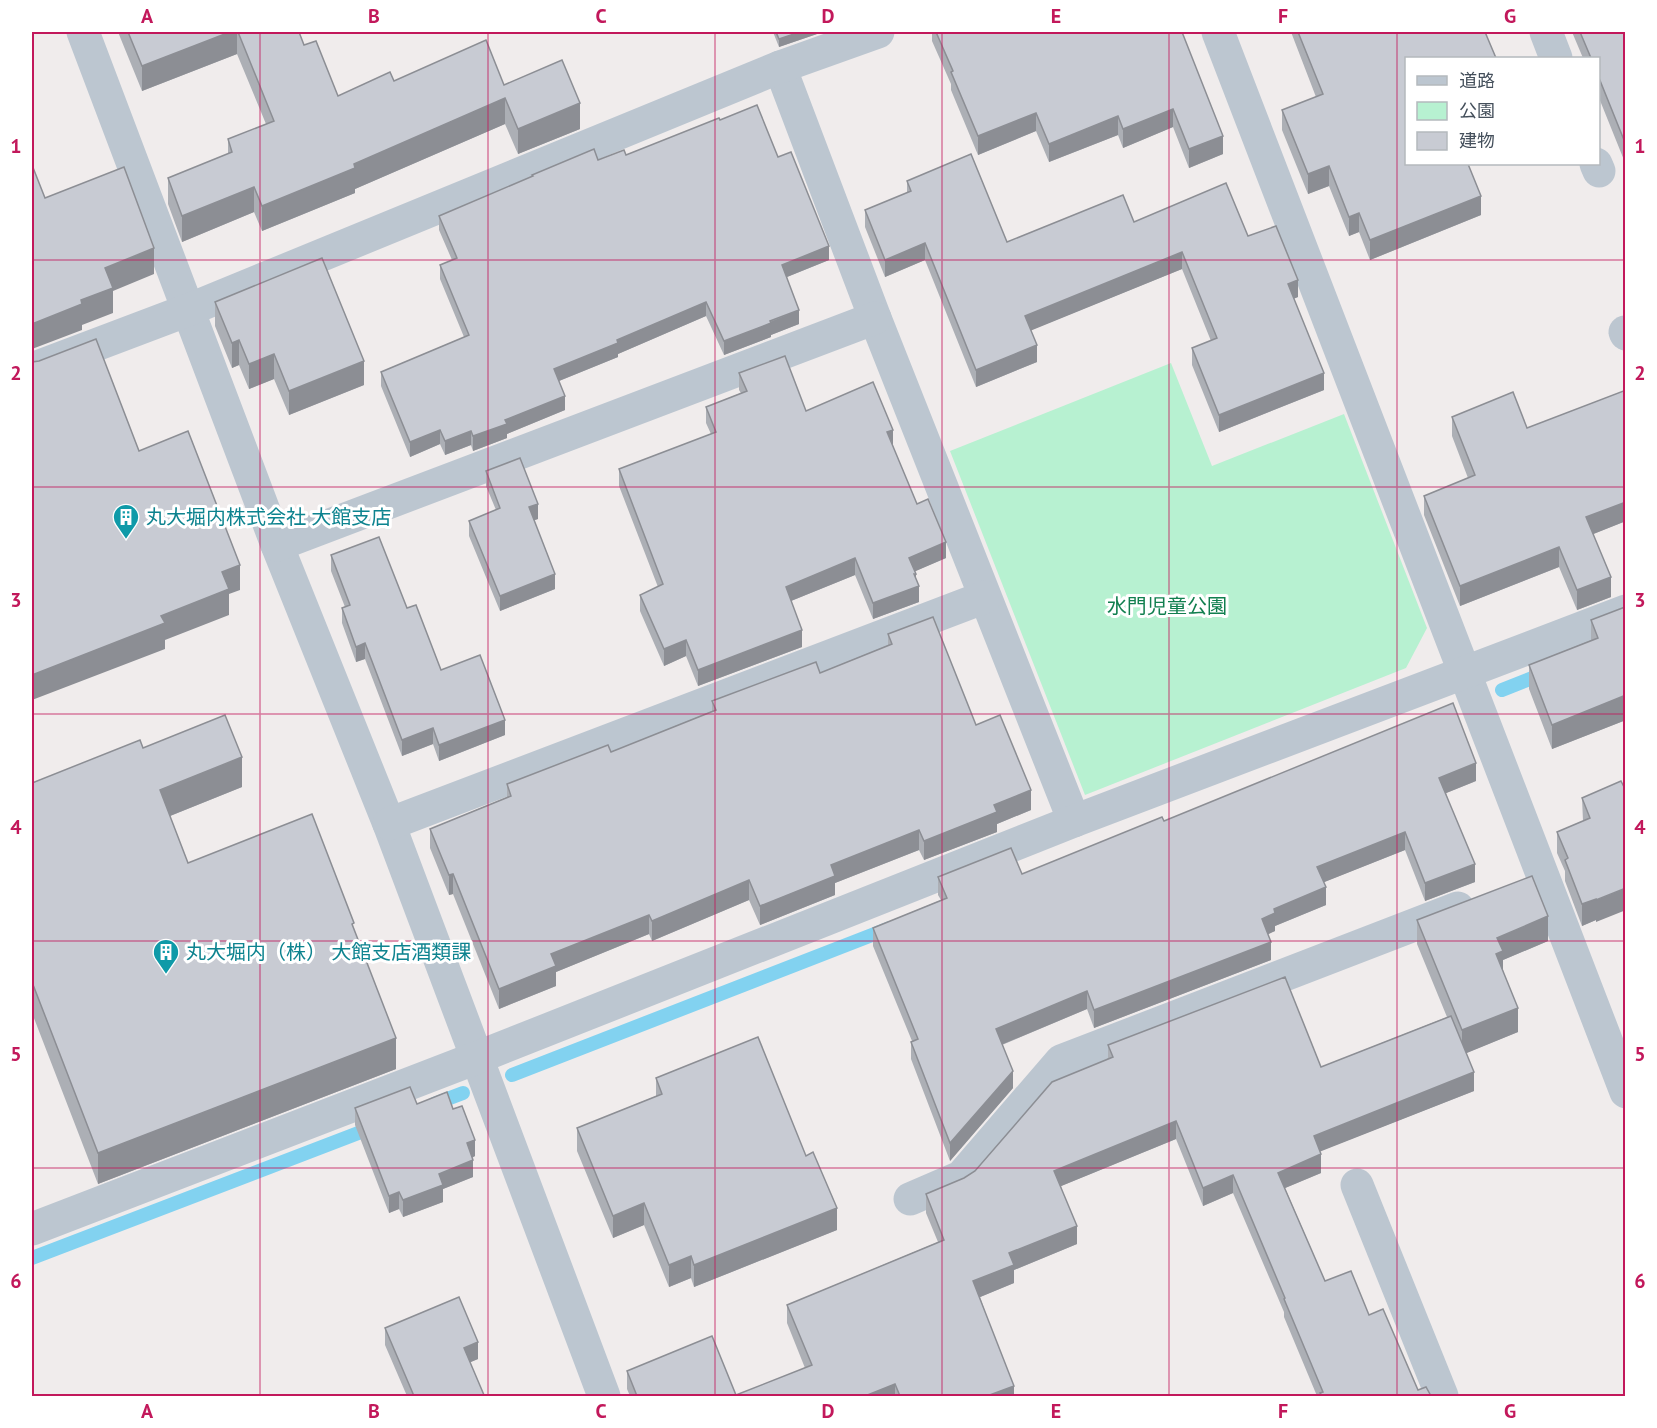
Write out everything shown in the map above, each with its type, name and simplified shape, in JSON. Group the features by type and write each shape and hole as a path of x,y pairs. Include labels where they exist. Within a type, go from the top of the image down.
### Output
{"street":[{"path":"83,32 277,545 389,824 604,1396"},
{"path":"32,369 188,310 780,67 878,32"},
{"path":"1218,32 1464,672 1531,880 1626,1092"},
{"path":"1546,32 1556,57"},
{"path":"780,67 875,318 1074,821"},
{"path":"277,545 875,318"},
{"path":"389,824 985,597"},
{"path":"32,1229 476,1058 1074,821 1626,611"},
{"path":"910,1199 961,1177 1061,1061 1486,897"},
{"path":"1357,1185 1442,1396"}],"green space":[{"name":"水門児童公園","path":"1171,363 1212,466 1344,414 1427,628 1406,668 1085,795 950,451"}],"building":[{"path":"128,32 230,32 142,66"},
{"path":"238,32 299,32 304,45 316,41 338,96 390,72 394,81 486,40 504,85 562,60 580,103 518,129 505,98 354,164 355,168 262,206 254,187 182,216 168,178 232,152 228,139 274,121"},
{"path":"776,32 800,32 779,39"},
{"path":"936,32 1182,32 1223,136 1189,149 1173,109 1123,129 1118,116 1049,144 1036,113 978,136"},
{"path":"1298,32 1485,32 1496,57 1405,57 1405,165 1468,165 1481,196 1370,240 1359,213 1349,217 1329,166 1308,174 1282,110 1323,94"},
{"path":"1580,32 1626,32 1626,145 1600,80 1600,57 1591,57"},
{"path":"757,105 778,157 791,152 829,246 782,265 799,310 724,341 706,302 617,340 618,343 554,369 565,396 505,420 507,424 473,436 471,431 445,441 440,430 410,442 381,372 469,335 440,265 457,258 439,216 594,149 598,160 624,150 626,155"},
{"path":"971,154 1007,242 1123,195 1134,222 1226,183 1248,236 1276,226 1298,280 1288,284 1324,373 1219,415 1192,348 1217,338 1182,252 1025,316 1037,345 976,370 925,243 885,260 865,210 911,191 907,181"},
{"path":"32,165 45,198 124,167 154,248 105,268 113,288 81,300 82,304 32,324"},
{"path":"322,258 364,361 289,391 274,354 249,364 239,340 232,343 215,302"},
{"name":"丸大堀内株式会社 大館支店","path":"96,339 139,451 188,431 240,565 222,572 229,589 161,616 165,623 32,675 32,362"},
{"path":"785,356 806,411 873,382 893,430 887,432 917,504 928,499 946,542 909,558 919,586 873,603 855,558 786,587 802,630 698,670 686,640 664,649 640,595 663,584 619,469 716,432 706,407 747,391 739,373"},
{"path":"1626,390 1626,502 1586,517 1611,577 1577,590 1559,547 1460,586 1424,496 1475,475 1452,417 1513,392 1527,428"},
{"path":"520,458 538,504 529,507 555,574 500,596 469,521 500,508 486,471"},
{"path":"379,537 407,608 416,605 441,670 480,655 505,720 439,745 433,728 402,740 365,643 356,647 342,608 350,605 331,555"},
{"path":"1625,607 1626,695 1552,725 1529,665 1598,638 1591,620"},
{"path":"933,617 976,725 1000,715 1031,790 994,805 997,812 924,841 919,830 831,865 835,876 760,906 749,880 652,921 649,915 551,954 556,966 499,989 453,874 449,875 430,829 511,796 507,784 608,745 611,752 716,710 712,701 816,662 820,673 892,644 888,634"},
{"path":"1453,703 1476,763 1439,778 1475,864 1425,883 1405,832 1317,867 1326,887 1274,909 1275,913 1262,919 1271,942 1094,1010 1087,991 996,1029 1013,1071 950,1143 911,1042 918,1039 873,928 947,898 938,877 1011,848 1022,874 1162,817 1164,821"},
{"name":"丸大堀内（株） 大館支店酒類課","path":"225,715 242,757 160,790 188,863 312,814 396,1038 98,1153 32,982 32,783 140,740 143,748"},
{"path":"1621,781 1626,791 1626,888 1582,904 1565,860 1568,858 1557,832 1590,818 1582,798"},
{"path":"1532,876 1548,916 1497,938 1503,951 1496,954 1518,1008 1462,1030 1417,920"},
{"path":"1285,977 1321,1067 1451,1016 1474,1072 1314,1136 1321,1154 1278,1173 1325,1281 1351,1271 1369,1315 1383,1309 1418,1390 1426,1387 1431,1396 1322,1396 1320,1393 1323,1392 1233,1175 1203,1188 1176,1121 1054,1171 1077,1226 1009,1253 1014,1265 973,1281 1014,1386 987,1396 900,1396 895,1384 865,1396 637,1396 627,1371 712,1336 736,1395 812,1365 787,1305 944,1240 926,1194 975,1171 1052,1082 1113,1057 1108,1045"},
{"path":"758,1037 806,1156 813,1152 837,1208 694,1265 691,1256 669,1265 644,1203 613,1216 577,1128 662,1094 656,1078"},
{"path":"410,1087 417,1104 447,1092 453,1109 462,1106 475,1140 467,1143 473,1160 439,1174 443,1185 403,1200 399,1192 389,1196 355,1108"},
{"path":"459,1297 478,1342 464,1348 484,1395 414,1396 385,1328"}],"waterway":[{"path":"1502,690 1545,673"},
{"path":"512,1075 890,928"},
{"path":"434,1104 463,1093"},
{"path":"32,1258 374,1127"}],"place":[{"name":"丸大堀内株式会社 大館支店","path":"126,540"},
{"name":"丸大堀内（株） 大館支店酒類課","path":"166,975"}]}
